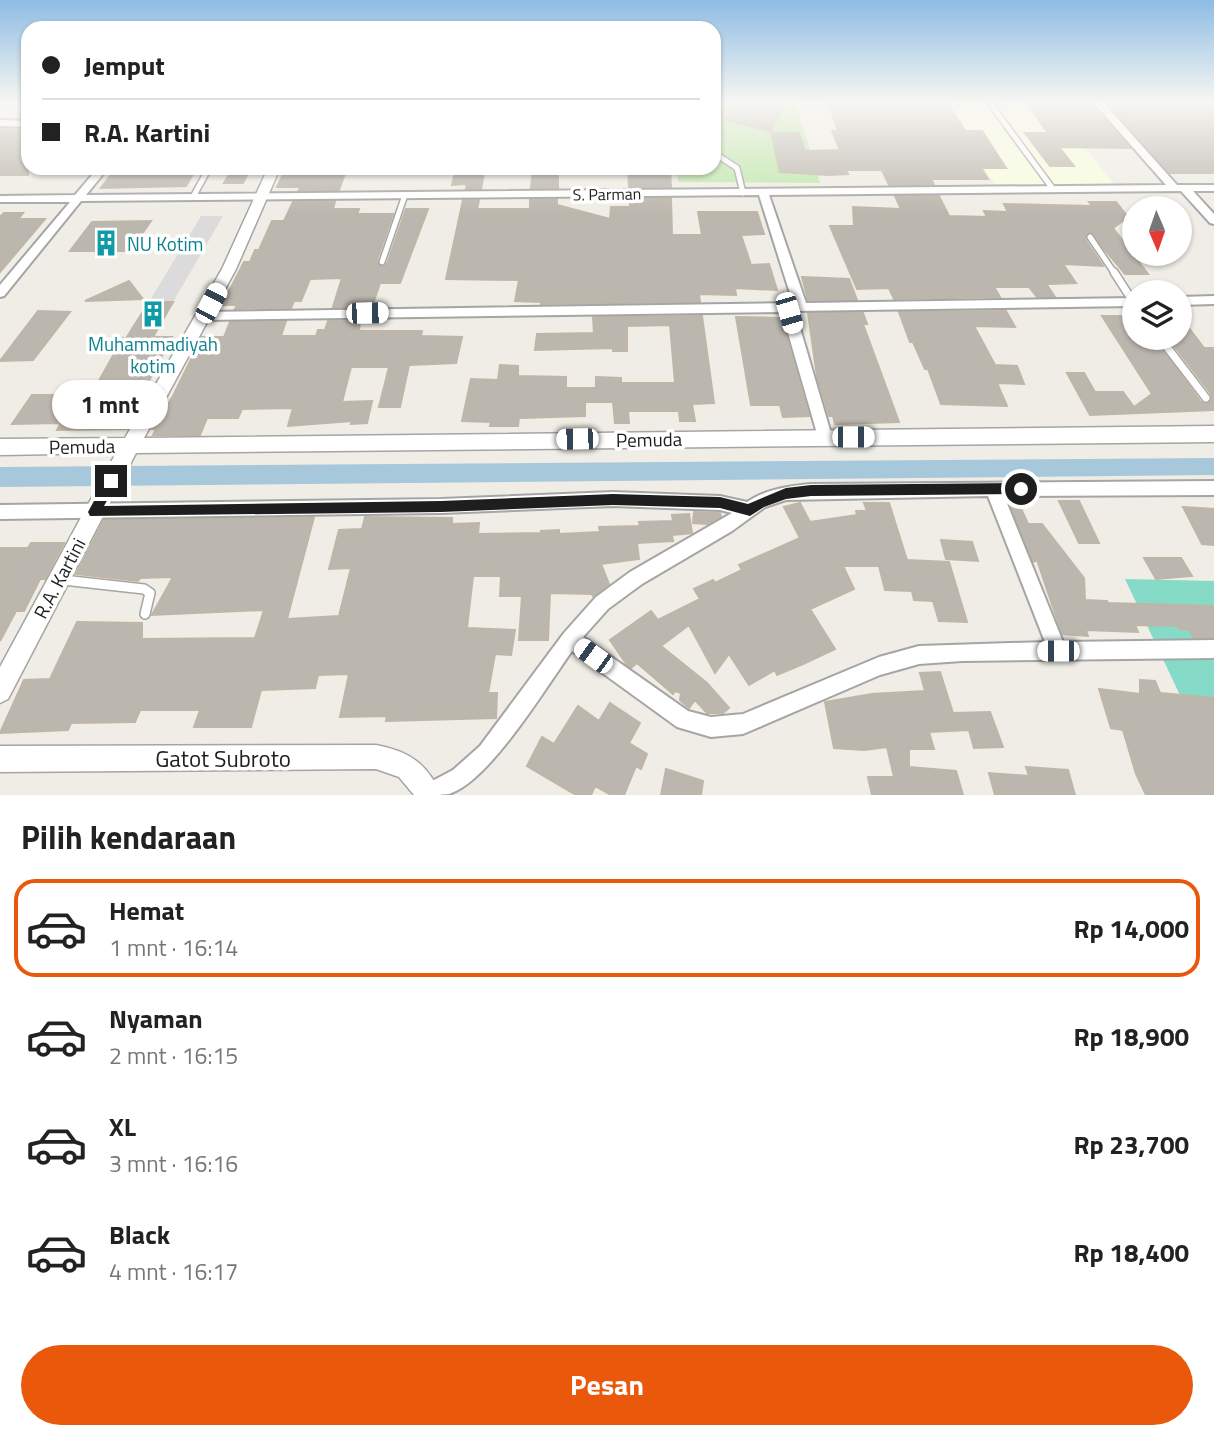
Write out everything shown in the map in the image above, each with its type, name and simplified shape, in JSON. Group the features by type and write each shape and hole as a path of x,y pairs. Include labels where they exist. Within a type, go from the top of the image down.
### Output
{"street":[{"path":"1133,139 1214,221"},
{"path":"0,292 97,175"},
{"name":"R.A. Kartini","path":"0,691 96,508 229,269 271,175"},
{"name":"S. Parman","path":"0,199 1214,188"},
{"path":"763,192 825,437"},
{"path":"1192,301 1214,300"},
{"path":"203,316 1122,302"},
{"name":"Pemuda","path":"0,447 128,451 825,437 1214,434"},
{"path":"428,795 456,782 480,761 570,639 602,603 760,502 786,494 811,491 1214,488"},
{"path":"993,489 1058,651"},
{"path":"0,512 96,508 441,506 613,499 720,503 750,510"},
{"path":"570,639 684,720 711,727 743,724 879,666 907,658 962,652 1214,649"},
{"name":"Gatot Subroto","path":"0,759 376,757 400,761 416,774 428,795"}],"lane":[{"path":"1016,139 1053,189"},
{"path":"721,158 737,168 743,193"},
{"path":"193,197 205,175"},
{"path":"382,262 405,195"},
{"path":"1090,237 1122,284"},
{"path":"1169,350 1206,398"},
{"path":"59,580 144,589 150,593 145,614"}],"shaded area":[{"path":"966,139 1078,139 1114,184 994,184"},
{"name":"Muhammadiyah kotim","path":"201,216 223,216 173,302 149,302"}],"green space":[{"path":"721,139 806,139 820,183 678,182 678,175 721,175"},
{"path":"1125,579 1214,581 1214,767"}],"water":[{"path":"1214,458 1214,475 0,487 0,467"}],"building":[{"path":"0,139 21,139 21,175 0,175"},
{"path":"773,139 801,139 805,151 840,150 835,139 987,139 1006,168 981,168 988,179 931,179 934,185 889,185 882,170 846,170 848,174 828,175 780,172"},
{"path":"1030,139 1122,139 1130,148 1059,147 1074,166 1050,166"},
{"path":"1139,139 1214,139 1214,173 1170,173"},
{"path":"111,175 192,175 186,186 101,188"},
{"path":"229,175 247,175 243,183 224,183"},
{"path":"283,175 344,175 339,190 277,187"},
{"path":"454,175 484,175 481,189 466,189 467,184 452,185"},
{"path":"532,175 558,175 558,188 531,188"},
{"path":"628,175 670,175 671,187 629,187"},
{"path":"895,196 939,196 949,216 987,217 984,211 1008,212 1004,204 1092,206 1089,202 1116,202 1122,210 1122,221 1113,228 1122,240 1122,266 1142,266 1148,274 1125,274 1090,232 1085,239 1103,266 1063,264 1076,283 1048,284 1055,297 1037,297 1029,287 994,287 1000,297 894,299 889,288 857,289 830,226 854,226 853,207 901,209"},
{"path":"671,198 672,235 702,235 698,212 757,212 764,234 741,235 751,265 769,264 777,290 735,288 736,295 699,294 700,302 541,304 542,302 515,301 519,280 446,279 463,200 479,200 477,209 530,209 530,200 557,199 557,205 610,219 611,207 630,207 630,199"},
{"path":"335,201 333,209 359,209 357,214 393,214 377,260 381,267 387,264 406,209 428,209 400,283 380,283 374,301 367,301 365,307 333,307 342,278 310,279 301,301 294,301 291,308 235,309 237,305 222,305 244,262 250,262 255,250 259,250 272,221 284,221 293,202"},
{"path":"4,213 23,213 18,219 45,219 0,272 0,217"},
{"name":"NU Kotim","path":"151,221 130,251 70,251 92,222"},
{"path":"802,277 849,279 857,300 808,300"},
{"path":"129,281 143,299 85,301"},
{"path":"149,302 173,302 153,337 172,337 133,411 138,410 127,429 57,430 61,423 12,424 32,395 91,395 123,338 125,340"},
{"path":"38,311 70,312 33,360 0,361"},
{"path":"1006,311 1015,327 974,326 995,365 1017,366 1024,384 997,383 1007,406 941,404 928,369 925,369 913,342 910,342 899,312"},
{"path":"808,313 863,313 867,324 863,324 899,422 835,424 833,416 829,416 817,376"},
{"path":"702,316 714,403 692,404 695,421 680,421 679,411 628,411 629,423 615,423 613,402 585,402 585,416 519,418 518,426 490,426 491,422 462,421 471,379 498,380 500,365 518,366 518,376 566,377 566,388 596,388 596,377 621,378 621,383 675,383 670,325 627,326 627,351 613,351 613,348 535,350 537,334 594,333 593,317"},
{"path":"1102,316 1122,316 1122,347"},
{"path":"736,317 781,318 809,416 783,417 780,405 751,405"},
{"path":"360,320 359,331 422,331 421,336 462,337 456,363 409,365 400,407 379,407 389,367 351,367 342,402 372,401 367,423 351,424 352,421 288,426 293,408 242,409 238,418 207,418 200,435 153,435 156,429 152,429 173,396 202,337 224,337 230,322 286,321 281,336 316,336 318,330 325,330 328,321"},
{"path":"1192,332 1204,348 1214,348 1214,410 1090,415 1067,373 1084,373 1095,392 1123,392 1134,407 1152,394 1124,350 1163,350 1201,402 1207,404 1212,400 1211,394 1177,350 1192,350"},
{"path":"1059,501 1079,501 1099,543 1079,543"},
{"path":"800,503 810,522 857,515 856,511 867,511 864,503 889,503 907,560 949,562 967,622 939,621 933,601 914,600 912,591 885,590 879,566 843,566 854,589 810,609 835,649 803,664 777,675 775,670 749,685 729,654 715,673 689,625 661,646 707,683 729,708 723,713 707,713 695,700 689,708 680,700 681,693 675,691 673,694 637,663 631,668 627,665 610,640 651,611 658,620 700,599 694,589 713,580 715,583 742,570 739,565 800,538 784,507"},
{"path":"1010,504 1019,504 1028,524 1042,524 1084,578 1085,600 1214,606 1214,637 1194,638 1190,630 1179,629 1178,626 1135,625 1138,632 1086,630 1088,636 1062,634 1037,560 1033,562"},
{"path":"1183,507 1214,509 1214,545 1202,544"},
{"path":"694,512 720,513 721,516 708,524 693,523"},
{"path":"689,514 692,533 672,535 673,541 637,543 639,559 601,564 609,584 593,596 550,593 548,640 519,640 522,596 500,596 501,576 473,576 467,628 515,630 511,655 495,654 488,693 497,693 496,718 386,721 387,716 340,717 349,674 318,675 315,688 261,690 251,727 194,727 200,710 140,710 135,722 71,723 68,730 0,733 24,680 50,679 77,622 142,623 142,639 255,638 264,610 152,615 173,577 140,578 138,581 76,574 104,520 314,517 287,619 339,616 351,568 329,569 339,530 362,529 365,517 452,518 452,524 479,523 478,534 541,533 559,530 559,534 600,532 599,527 640,526 639,522 673,521 672,515"},
{"path":"941,540 972,542 978,561 946,559"},
{"path":"31,543 64,543 45,579 40,579 24,611 16,611 0,641 0,548 28,548"},
{"path":"1144,558 1181,558 1192,576 1156,579"},
{"path":"940,672 953,713 990,712 1003,747 974,748 969,730 929,732 934,749 909,749 909,767 956,771 963,795 872,795 868,777 894,777 887,747 864,750 834,748 825,702 872,694 925,691 920,673"},
{"path":"1140,680 1155,681 1160,693 1214,698 1214,795 1146,795 1136,774 1123,730 1111,728 1099,689 1140,694"},
{"path":"610,703 640,723 629,743 647,754 641,769 636,766 624,795 611,795 595,786 591,795 576,795 527,766 542,737 554,744 578,706 599,721"},
{"path":"1026,767 1068,770 1075,795 995,795 989,773 1029,776"},
{"path":"666,769 703,781 701,795 661,795"}],"place":[{"name":"NU Kotim","path":"106,243"},
{"name":"Muhammadiyah kotim","path":"153,314"}],"route":[{"path":"111,481 94,512 441,506 613,499 720,503 750,510 760,502 786,494 811,491 1021,489"}]}
